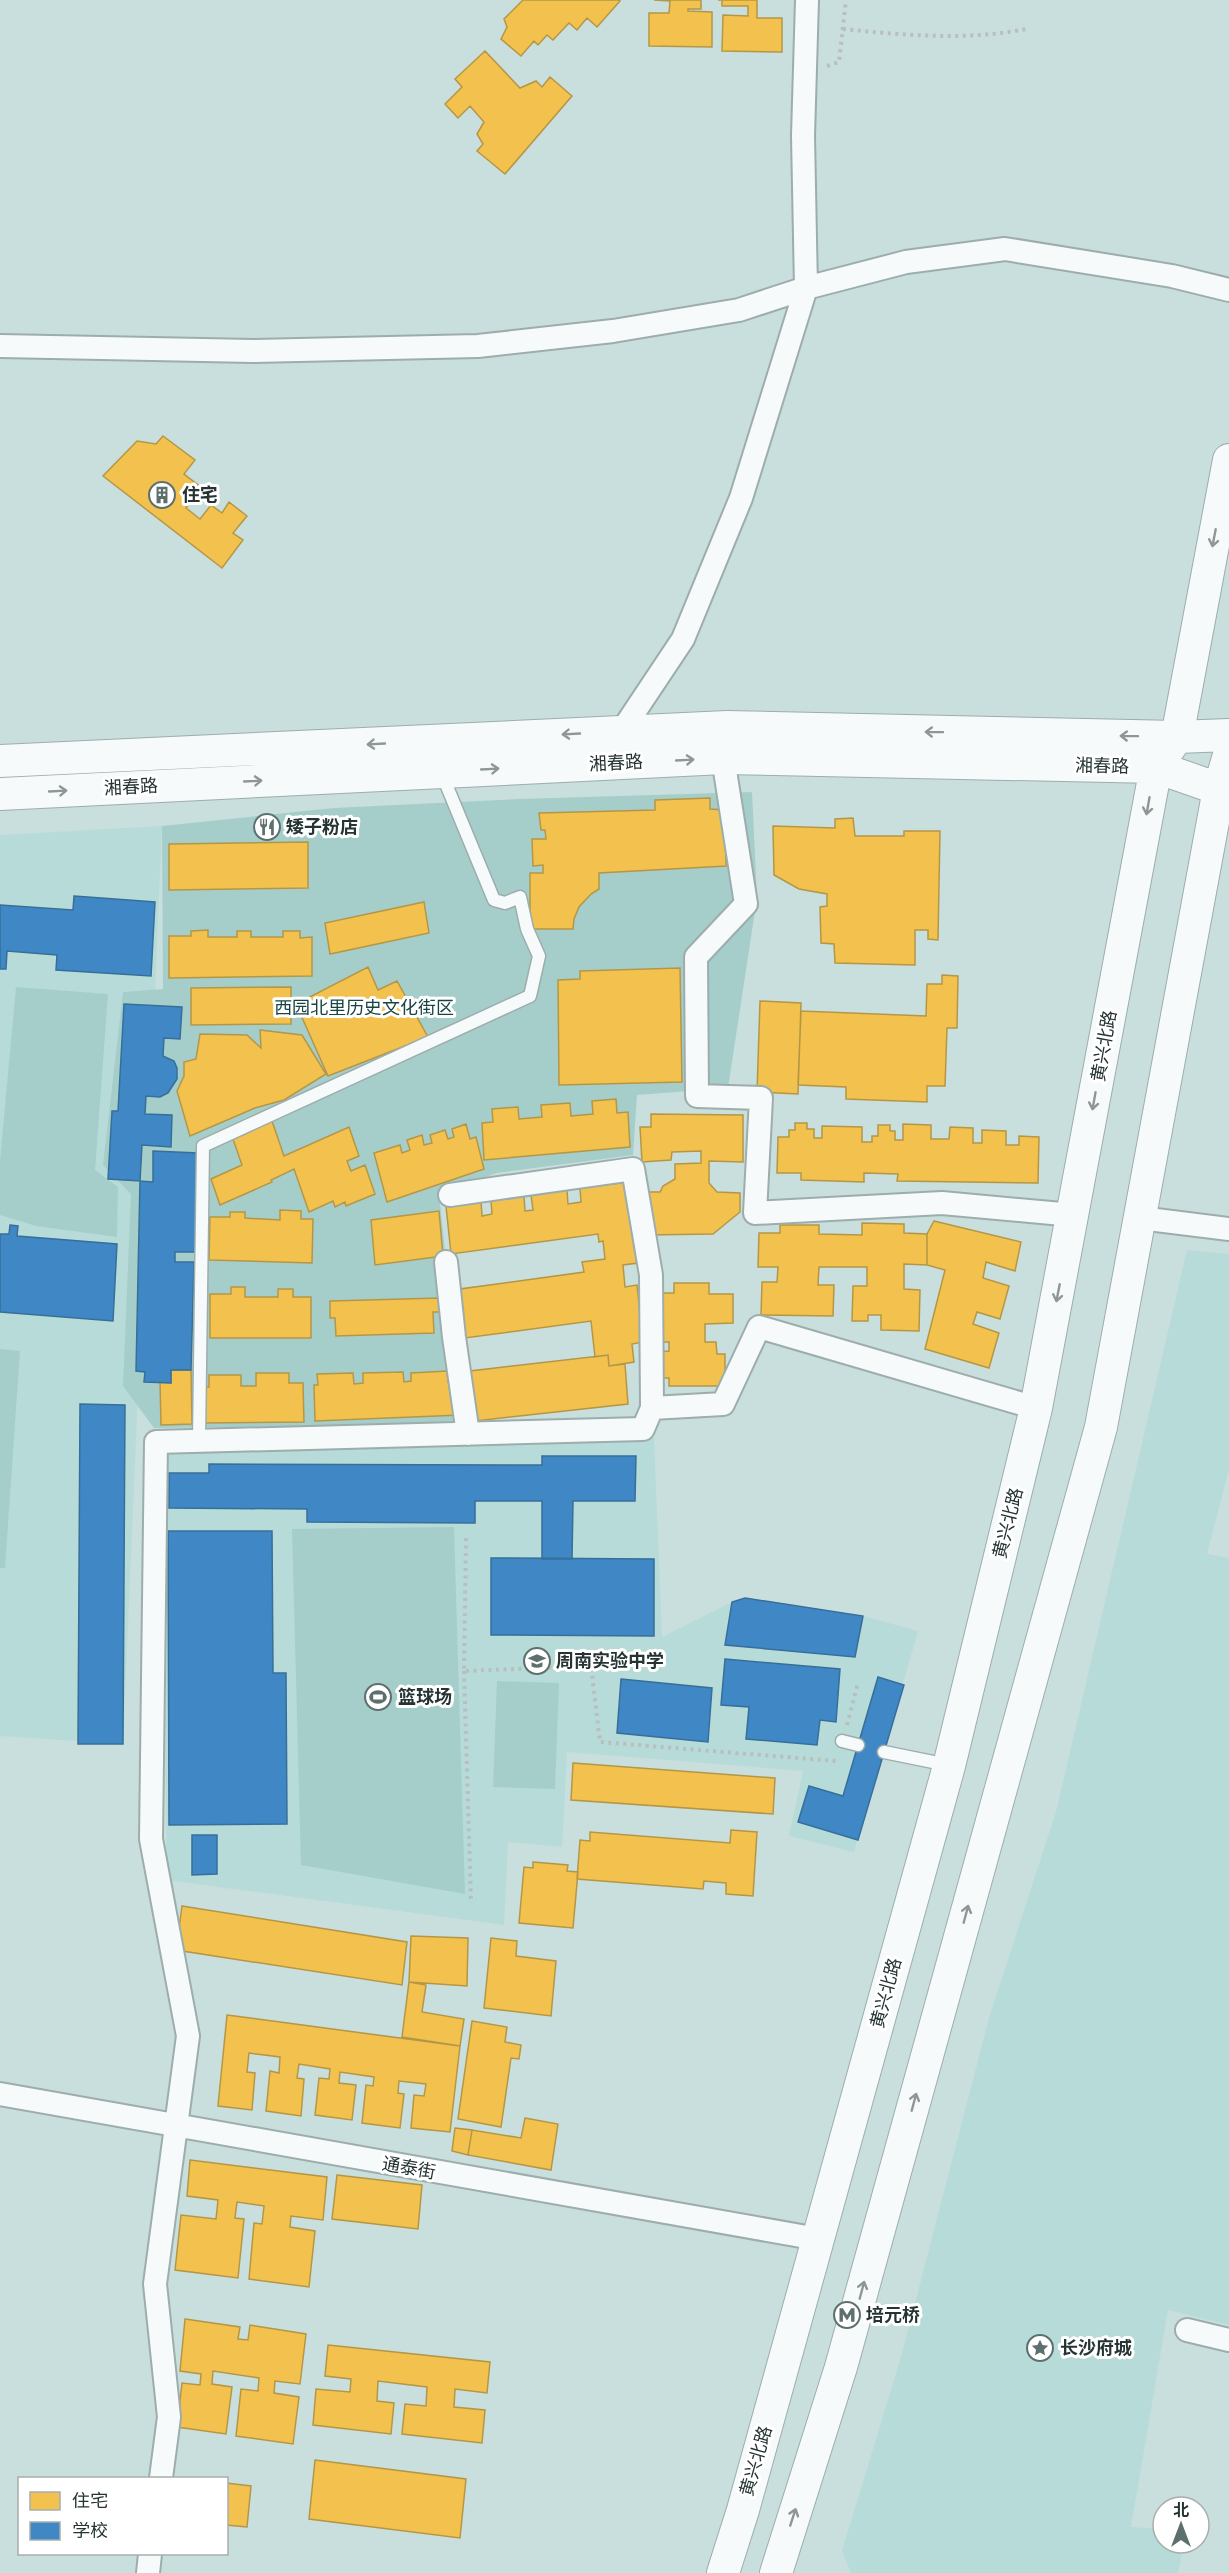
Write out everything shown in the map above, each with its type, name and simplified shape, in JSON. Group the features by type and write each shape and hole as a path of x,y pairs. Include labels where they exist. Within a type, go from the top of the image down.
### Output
{"main road":[{"name":"黄兴北路","path":"723,2573 743,2510 949,1766 1036,1408 1156,767 1177,737 1229,460"},
{"name":"湘春路","path":"0,761 727,727 1177,737 1229,735"},
{"path":"776,2573 841,2367 1101,1427 1229,755"},
{"name":"湘春路","path":"0,794 723,758 1156,767 1224,789"}],"street":[{"path":"621,732 683,639 741,498 806,288 803,136 807,0"},
{"path":"0,346 253,351 478,346 613,331 740,310 806,288 906,262 1005,249 1172,276 1229,290"},
{"path":"723,758 746,904 696,957 697,1096 761,1098 755,1213 942,1203 1073,1215"},
{"path":"161,2477 169,2417 154,2284 188,2036 151,1839 156,1442 643,1429 652,1408 651,1275 633,1170 450,1195"},
{"path":"1140,1218 1229,1229"},
{"path":"446,1262 468,1434"},
{"path":"652,1408 723,1404 759,1327 1036,1408"},
{"name":"通泰街","path":"0,2094 818,2239"},
{"path":"1187,2330 1229,2340"},
{"path":"147,2573 150,2555"}],"lane":[{"path":"199,1440 203,1146 530,996 539,956 527,929 520,897 505,903 494,900 440,771"},
{"path":"842,1741 858,1745"},
{"path":"884,1752 949,1766"}],"path":[{"path":"805,74 838,62 846,0"},
{"path":"843,29 899,34 996,35 1026,29"},
{"path":"466,1538 464,1671 471,1902"},
{"path":"464,1671 591,1666 600,1742 836,1761 858,1683"}],"shaded area":[{"path":"162,826 123,1744 0,1736 0,835"},
{"path":"1187,1250 1229,1254 1229,1469 1207,1554 1229,1558 1229,2325 1168,2310 1131,2527 1151,2528 1151,2555 1182,2555 1178,2573 851,2573 842,2551 901,2357 989,2018 1056,1812"},
{"name":"周南实验中学","path":"654,1437 662,1637 732,1602 745,1598 863,1616 918,1631 854,1852 789,1836 803,1771 567,1752 562,1847 508,1842 504,1925 167,1880 161,1449"}],"green space":[{"name":"西园北里历史文化街区","path":"752,792 757,898 728,1088 637,1095 633,1155 497,1173 439,1194 463,1424 154,1428 123,1386 131,1194 103,1165 123,992 163,989 162,826 334,808 519,799"},
{"path":"16,987 108,994 95,1170 118,1187 117,1237 36,1226 0,1215 0,1161"},
{"path":"0,1349 20,1351 5,1568 0,1568"},
{"name":"篮球场","path":"454,1527 465,1894 301,1865 292,1529"},
{"path":"497,1681 559,1683 555,1789 493,1787"}],"building: 住宅":[{"path":"523,0 620,1 597,27 587,18 577,30 569,23 553,40 547,35 538,45 534,41 521,56 501,39 507,27 504,19"},
{"path":"654,0 701,0 701,9 688,9 688,11 712,12 712,47 649,46 649,13 669,13 670,1"},
{"path":"722,0 757,0 757,18 782,18 782,52 722,51 723,15 748,16 748,6 722,6"},
{"path":"485,51 520,88 536,81 542,87 550,77 572,96 505,174 477,151 483,144 477,134 484,122 470,106 458,118 445,104 462,87 455,79"},
{"name":"住宅","path":"163,436 195,460 184,474 202,488 186,508 200,519 211,505 222,513 229,502 247,516 233,533 243,540 222,568 103,476 137,441 156,444"},
{"path":"710,798 710,809 725,810 726,866 599,873 599,889 579,907 573,929 530,929 530,873 543,873 543,865 533,866 532,839 546,839 545,830 541,830 539,813 655,810 655,800"},
{"path":"853,818 855,836 904,836 904,831 940,831 938,940 928,939 928,930 915,930 915,965 835,963 834,944 821,943 820,907 827,906 827,894 799,889 774,875 773,826 835,828 835,819"},
{"path":"308,842 308,888 169,890 169,844"},
{"path":"424,902 429,933 330,954 325,923"},
{"path":"208,930 208,937 237,937 237,931 251,931 251,937 283,937 283,931 300,931 300,938 312,937 312,976 169,978 169,936 191,936 191,931"},
{"path":"368,967 378,990 397,981 428,1037 328,1076 296,1004"},
{"path":"680,968 682,1082 559,1085 558,980 580,979 580,971"},
{"path":"942,975 958,976 957,1028 947,1028 945,1086 927,1086 927,1102 846,1099 846,1087 798,1085 801,1011 926,1016 927,984 942,984"},
{"path":"291,987 291,1024 191,1025 191,988"},
{"path":"760,1001 801,1003 798,1094 757,1092"},
{"path":"260,1030 302,1035 326,1074 284,1100 255,1108 190,1136 177,1091 184,1076 184,1062 196,1059 200,1034 247,1035 261,1048"},
{"path":"616,1099 617,1113 628,1112 630,1147 484,1160 482,1123 493,1122 492,1109 518,1107 519,1119 542,1117 541,1105 570,1103 571,1116 593,1114 592,1101"},
{"path":"651,1114 743,1115 743,1162 709,1161 709,1183 717,1192 740,1193 740,1212 713,1234 646,1235 646,1192 660,1192 663,1186 675,1179 675,1164 701,1163 701,1151 672,1152 671,1160 642,1162 640,1127 651,1127"},
{"path":"272,1121 284,1156 349,1127 359,1156 347,1161 351,1171 365,1165 375,1194 346,1206 345,1202 335,1207 333,1201 309,1212 294,1169 271,1180 272,1182 220,1205 211,1179 242,1165 233,1139"},
{"path":"795,1123 807,1123 807,1129 814,1129 814,1138 822,1138 822,1126 862,1127 862,1142 872,1142 872,1136 878,1136 878,1125 890,1125 890,1131 895,1131 895,1140 903,1140 903,1124 931,1125 931,1139 949,1139 950,1127 973,1128 973,1143 982,1143 982,1130 1006,1131 1006,1145 1019,1145 1019,1136 1039,1137 1038,1183 897,1181 898,1174 864,1173 864,1182 801,1180 801,1173 777,1173 778,1137 789,1137 789,1130 795,1130"},
{"path":"466,1124 470,1139 476,1137 484,1169 387,1202 374,1153 400,1145 402,1153 410,1150 407,1140 422,1135 424,1145 432,1143 430,1135 445,1130 448,1139 454,1137 452,1129"},
{"path":"629,1182 638,1263 623,1265 625,1287 637,1285 643,1342 632,1344 634,1362 609,1366 608,1355 595,1357 591,1321 465,1338 460,1289 584,1272 582,1262 605,1259 603,1241 599,1242 598,1234 451,1254 446,1206 481,1201 482,1216 492,1214 491,1201 524,1196 525,1211 533,1210 531,1195 567,1190 568,1204 581,1202 580,1188"},
{"path":"280,1210 301,1211 301,1219 313,1219 312,1263 209,1260 210,1217 230,1217 230,1212 245,1212 245,1218 280,1220"},
{"path":"439,1211 443,1256 375,1265 371,1220"},
{"path":"934,1221 1021,1242 1015,1271 986,1262 983,1278 1009,1286 1000,1319 977,1312 973,1324 999,1333 989,1368 925,1349 945,1270 927,1265 927,1234"},
{"path":"862,1223 904,1224 904,1233 927,1234 927,1265 904,1264 904,1289 920,1290 919,1331 881,1330 881,1315 868,1315 868,1321 852,1321 853,1286 867,1286 867,1267 819,1267 818,1285 834,1285 833,1316 761,1315 762,1282 777,1282 778,1267 758,1267 759,1233 780,1233 780,1225 819,1225 819,1234 862,1235"},
{"path":"674,1283 709,1283 709,1294 733,1294 733,1323 705,1324 705,1342 716,1342 717,1354 725,1354 725,1386 669,1386 669,1378 655,1378 655,1352 669,1351 669,1342 662,1342 655,1293 674,1293"},
{"path":"231,1287 245,1287 245,1297 278,1297 278,1289 293,1289 293,1297 311,1297 311,1338 210,1338 210,1294 231,1294"},
{"path":"440,1298 440,1312 433,1312 434,1333 336,1336 335,1318 330,1318 330,1301"},
{"path":"608,1355 609,1366 625,1364 628,1404 475,1421 470,1371"},
{"path":"171,1370 191,1370 192,1424 161,1425 160,1382 171,1383"},
{"path":"447,1371 448,1382 460,1381 461,1415 315,1421 314,1385 318,1385 317,1374 353,1373 354,1384 363,1383 363,1373 403,1372 404,1382 411,1381 411,1373"},
{"path":"256,1373 289,1373 289,1383 303,1383 304,1422 204,1423 204,1387 209,1387 209,1375 241,1375 241,1386 256,1386"},
{"path":"573,1763 775,1778 773,1814 571,1800"},
{"path":"731,1830 757,1832 753,1896 726,1894 726,1883 704,1881 703,1889 577,1879 580,1840 590,1841 590,1832 730,1843"},
{"path":"533,1862 568,1865 567,1871 578,1872 573,1928 519,1923 524,1867 533,1868"},
{"path":"182,1906 407,1942 402,1985 176,1950"},
{"path":"411,1936 468,1938 467,1986 409,1982"},
{"path":"491,1938 517,1941 516,1956 556,1961 551,2016 484,2008"},
{"path":"409,1982 426,1985 422,2012 464,2019 460,2046 402,2037"},
{"path":"227,2015 460,2046 450,2132 411,2128 414,2095 424,2096 426,2084 399,2081 398,2093 404,2094 400,2128 362,2123 366,2085 373,2086 374,2077 340,2072 339,2083 356,2085 352,2120 315,2115 319,2078 329,2079 330,2069 299,2064 297,2078 304,2079 301,2116 266,2111 270,2071 279,2073 280,2057 249,2053 247,2072 255,2073 252,2110 218,2106"},
{"path":"472,2021 507,2027 505,2042 521,2045 519,2059 511,2058 501,2127 458,2119"},
{"path":"525,2118 558,2124 551,2170 468,2155 472,2130 521,2138"},
{"path":"455,2128 472,2130 468,2155 452,2151"},
{"path":"190,2160 327,2177 323,2220 291,2216 290,2227 315,2231 309,2287 249,2279 254,2223 262,2224 264,2206 237,2202 235,2218 244,2219 238,2278 175,2270 181,2215 216,2219 218,2200 187,2196"},
{"path":"337,2175 422,2185 418,2229 332,2219"},
{"path":"185,2319 240,2327 238,2339 248,2340 250,2325 306,2334 300,2384 275,2381 274,2393 299,2397 293,2444 236,2436 241,2389 258,2391 259,2378 213,2371 212,2384 232,2387 226,2434 177,2427 182,2383 200,2385 201,2374 180,2371"},
{"path":"328,2345 490,2362 487,2393 455,2389 454,2407 485,2410 482,2443 402,2434 405,2404 426,2406 427,2387 378,2381 377,2401 394,2403 391,2434 313,2425 316,2389 350,2392 351,2379 325,2376"},
{"path":"315,2460 466,2479 460,2538 309,2519"},
{"path":"228,2483 251,2486 247,2527 228,2525"}],"building: 学校":[{"path":"74,896 155,902 151,976 56,970 57,955 7,951 6,969 0,969 0,905 73,910"},
{"path":"124,1004 182,1007 180,1039 164,1038 163,1056 174,1061 177,1068 177,1079 168,1093 160,1097 146,1096 145,1114 172,1115 171,1147 142,1145 140,1181 108,1179 112,1111 118,1111"},
{"path":"153,1151 198,1153 195,1252 175,1252 175,1262 194,1262 191,1370 171,1370 171,1383 144,1382 145,1372 136,1371 140,1181 153,1182"},
{"path":"10,1225 18,1226 17,1236 117,1244 113,1321 0,1312 0,1234 9,1234"},
{"path":"80,1404 125,1405 123,1744 78,1744"},
{"path":"542,1456 636,1456 635,1501 573,1501 572,1559 542,1559 542,1501 475,1501 475,1523 307,1522 307,1509 169,1508 169,1473 209,1473 209,1464 542,1465"},
{"path":"168,1531 272,1531 273,1673 286,1673 287,1824 169,1825"},
{"path":"491,1558 654,1559 654,1636 491,1635"},
{"path":"745,1598 863,1616 855,1657 725,1645 732,1602"},
{"path":"725,1659 840,1669 836,1722 820,1720 817,1745 746,1739 749,1707 721,1705"},
{"path":"878,1677 904,1685 858,1840 798,1822 809,1786 843,1796"},
{"path":"621,1679 712,1688 708,1742 617,1733"},
{"path":"192,1835 217,1835 217,1874 192,1875"}],"place":[{"name":"住宅","path":"162,495"},
{"name":"矮子粉店","path":"267,827"},
{"name":"周南实验中学","path":"537,1661"},
{"name":"篮球场","path":"378,1697"},
{"name":"培元桥","path":"847,2315"},
{"name":"长沙府城","path":"1040,2348"}]}
